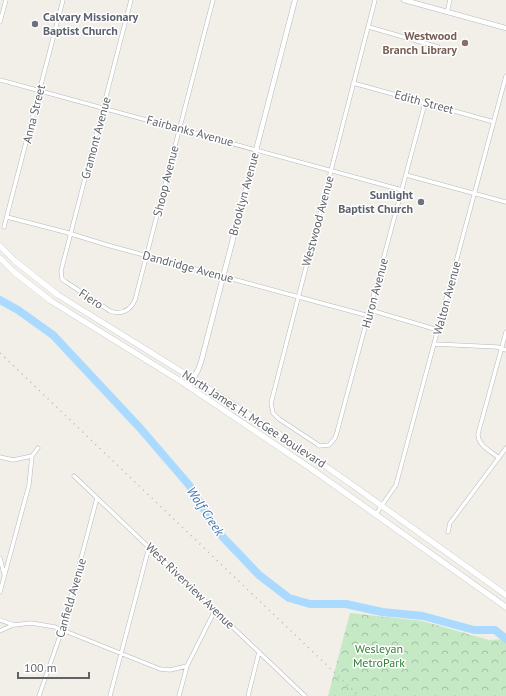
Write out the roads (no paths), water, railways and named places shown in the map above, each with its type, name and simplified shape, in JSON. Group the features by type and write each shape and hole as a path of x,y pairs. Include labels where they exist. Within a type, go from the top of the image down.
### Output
{"main road":[{"name":"North James H. McGee Boulevard","path":"0,246 19,265 58,295 193,379 284,438 506,595"},
{"name":"North James H. McGee Boulevard","path":"0,258 14,272 51,301 188,386 324,477 506,607"}],"street":[{"path":"0,22 6,0"},
{"name":"Anna Street","path":"4,227 63,0"},
{"name":"Gramont Avenue","path":"62,277 61,272 132,0"},
{"name":"Shoop Avenue","path":"124,312 131,307 135,300 213,0"},
{"name":"Brooklyn Avenue","path":"188,386 198,370 295,0"},
{"name":"Westwood Avenue","path":"296,431 273,413 271,403 375,0"},
{"path":"404,0 506,28"},
{"path":"447,12 450,0"},
{"path":"369,27 438,47"},
{"name":"Walton Avenue","path":"376,514 396,485 506,76"},
{"name":"Fairbanks Avenue","path":"0,80 180,128 402,190"},
{"name":"Edith Street","path":"353,83 494,122"},
{"name":"Huron Avenue","path":"296,431 319,446 329,445 335,438 425,103"},
{"path":"406,175 506,202"},
{"name":"Dandridge Avenue","path":"7,217 369,316"},
{"name":"Fiero","path":"62,277 66,282 110,311 118,313 124,312"},
{"path":"370,310 438,330"},
{"path":"499,458 481,444 478,434 506,332"},
{"path":"434,344 502,348 506,350"},
{"path":"0,592 29,485 32,456 38,448"},
{"path":"448,532 450,523 506,448"},
{"path":"0,457 13,460 32,456"},
{"name":"West Riverview Avenue","path":"74,476 306,696"},
{"name":"Canfield Avenue","path":"39,696 62,630 97,498"},
{"path":"110,696 149,547"},
{"path":"0,558 4,577"},
{"path":"179,696 187,666 215,610"},
{"path":"0,620 14,625"},
{"path":"0,631 14,625 40,623 62,630 160,669 170,670 187,666"},
{"path":"248,696 259,652"}],"waterway":[{"name":"Wolf Creek","path":"0,300 18,310 53,335 140,428 189,485 217,531 259,575 289,598 310,604 346,604 382,612 423,616 474,630 495,630 506,639"}],"railway":[{"path":"0,353 359,696"}],"place":[{"name":"Calvary Missionary Baptist Church","path":"35,24"},
{"name":"Westwood Branch Library","path":"465,43"},
{"name":"Sunlight Baptist Church","path":"421,202"}],"park label":[{"name":"Wesleyan MetroPark","path":"379,656"}]}
